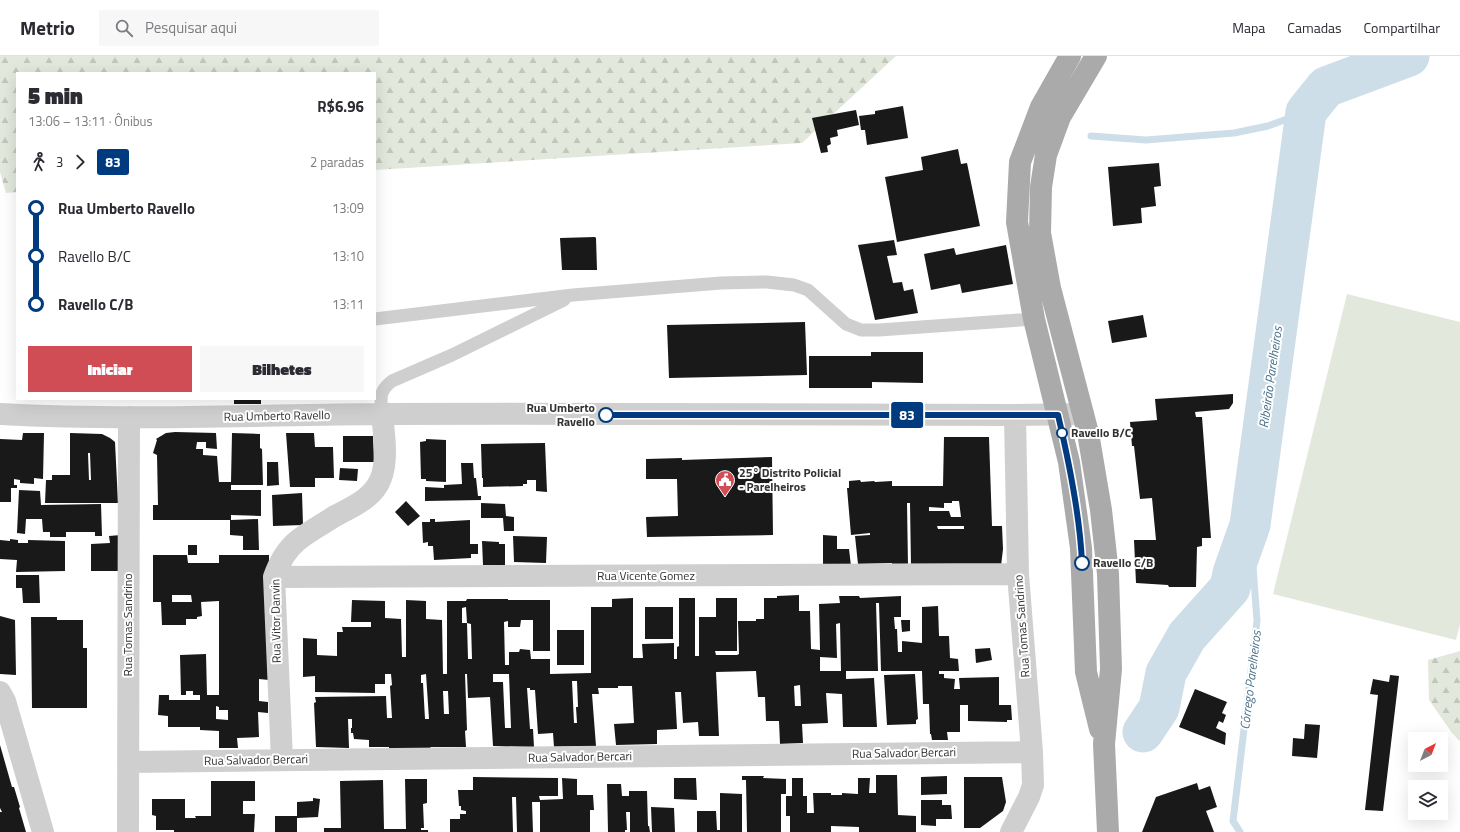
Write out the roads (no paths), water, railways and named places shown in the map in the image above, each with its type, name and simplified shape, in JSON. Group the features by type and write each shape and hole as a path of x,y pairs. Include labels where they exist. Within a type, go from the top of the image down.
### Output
{"main road":[{"path":"1070,56 1041,108 1020,162 1018,222 1034,319 1069,462 1081,548 1086,672 1104,744"},
{"path":"1096,56 1060,117 1046,155 1041,187 1040,233 1050,288 1083,414 1093,460 1101,510 1108,574 1111,669 1104,744 1108,832"}],"street":[{"name":"Rua Umberto Ravello","path":"0,414 63,417 129,417 382,414 1083,414"},
{"name":"Rua Vitor Danvin","path":"282,760 274,577 279,563 297,541 334,517 364,501 376,488 382,478 385,448 382,414"},
{"name":"Rua Tomas Sandrino","path":"1011,832 1029,797 1033,785 1032,752 1018,574 1015,415"},
{"name":"Rua Tomas Sandrino","path":"128,832 129,417"},
{"name":"Rua Vicente Gomez","path":"274,577 1018,574"},
{"path":"0,692 5,701 43,832"},
{"name":"Rua Salvador Bercari","path":"128,762 1032,752"}],"lane":[{"path":"376,319 573,295 721,283 767,282 794,285 808,290 846,324 861,330 1034,319"},
{"path":"382,414 380,395 385,387 392,381 452,355 573,295"}],"waterway":[{"name":"Ribeirão Parelheiros","path":"1143,732 1159,708 1166,673 1187,636 1230,588 1233,573 1250,525 1306,112 1326,87 1409,56"},
{"path":"1091,136 1146,140 1234,133 1268,126 1306,112"},
{"name":"Córrego Parelheiros","path":"1240,832 1233,821 1257,621 1250,525"}],"place":[{"name":"Rua Umberto Ravello","path":"606,415"},
{"name":"Ravello B/C","path":"1062,433"},
{"name":"25° Distrito Policial - Parelheiros","path":"725,497"},
{"name":"Ravello C/B","path":"1082,563"}]}
